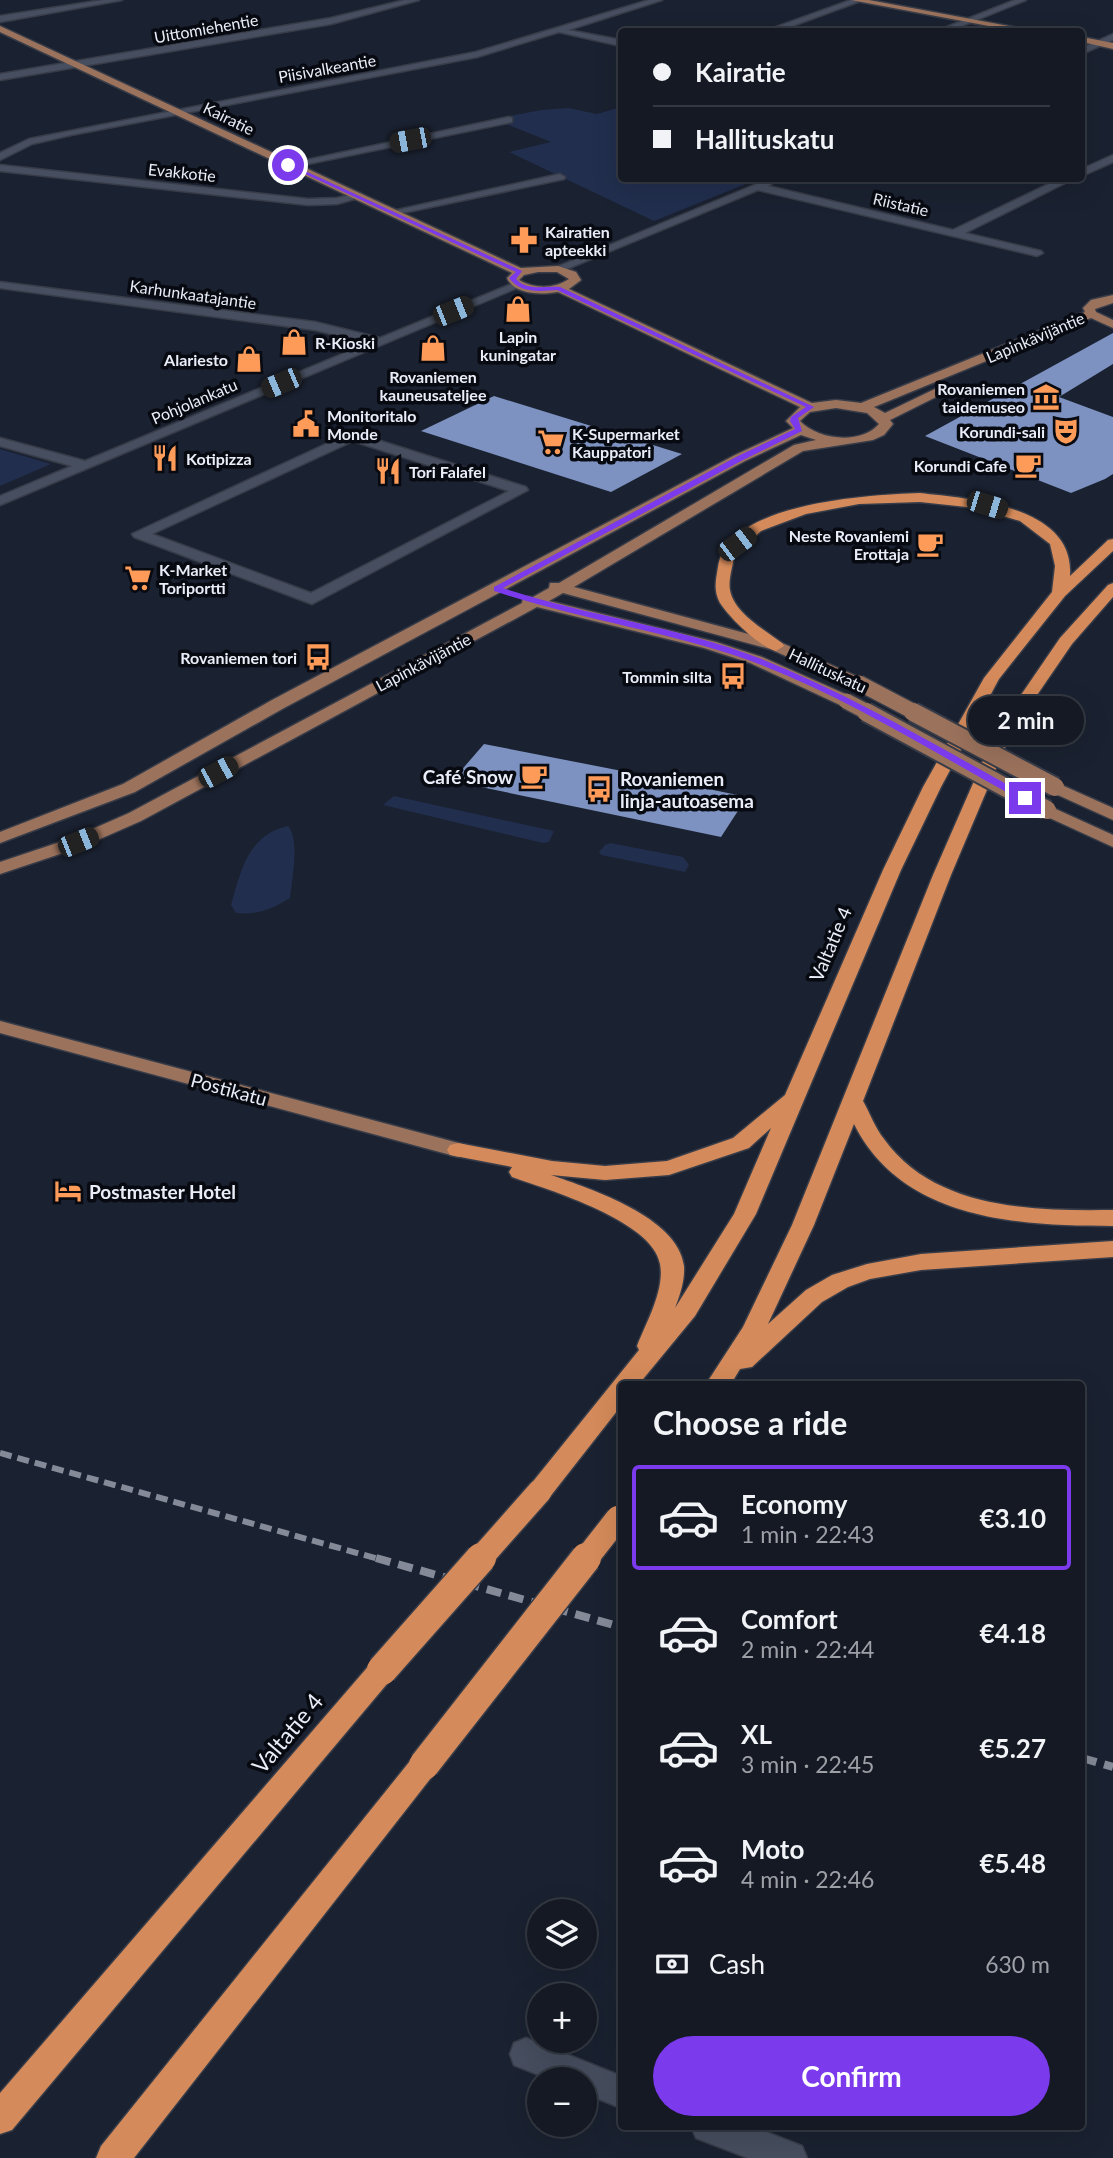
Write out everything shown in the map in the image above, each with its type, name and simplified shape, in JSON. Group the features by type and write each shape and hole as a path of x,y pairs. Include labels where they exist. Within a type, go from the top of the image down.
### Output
{"highway":[{"path":"776,646 736,615 721,588 723,568 737,544 753,531 797,511 823,505 884,497 920,498 976,503 1013,513 1049,534 1061,549 1063,558 1060,593"},
{"name":"Valtatie 4","path":"627,1381 687,1310 745,1214 892,870 932,786 992,678 1060,593 1113,543"},
{"path":"720,1381 754,1329 803,1225 942,875 1003,733 1066,641 1113,588"},
{"path":"458,1150 552,1168 605,1173 669,1168 741,1143 794,1096"},
{"path":"853,1101 877,1145 892,1161 928,1188 952,1199 1028,1217 1113,1218"},
{"path":"458,1150 602,1201 638,1223 660,1242 672,1262 666,1300 643,1361"},
{"path":"721,1381 814,1296 840,1281 867,1272 920,1262 1113,1249"},
{"name":"Valtatie 4","path":"0,2118 382,1670 540,1491 618,1393"},
{"path":"113,2158 229,2015 618,1519"}],"main road":[{"path":"857,0 1017,28"},
{"name":"Kairatie","path":"0,29 288,165 360,196 519,278"},
{"path":"1085,41 1113,46"},
{"path":"538,268 558,270 572,274 575,281 558,288 531,289 519,278 538,268"},
{"path":"558,288 811,407"},
{"name":"Lapinkävijäntie","path":"862,407 1091,314 1089,308 1092,305 1113,299"},
{"path":"1091,314 1110,323"},
{"name":"Lapinkävijäntie","path":"1011,362 1073,333 1110,323"},
{"path":"837,440 800,430 793,421 794,417 811,407 836,404 862,407 884,418 952,387"},
{"name":"Lapinkävijäntie","path":"0,868 78,842 135,817 561,588 799,448 875,435 884,430 884,418"},
{"name":"Lapinkävijäntie","path":"0,838 48,822 129,788 278,704 740,458 800,430"},
{"name":"Hallituskatu","path":"523,575 561,588 776,646 859,683 1055,787 1112,813"},
{"name":"Hallituskatu","path":"496,589 535,602 710,645 756,660 846,701 1047,810 1113,842"},
{"path":"1083,828 1112,813"},
{"name":"Postikatu","path":"0,1027 458,1150"}],"street":[{"path":"0,19 118,0"},
{"name":"Uittomiehentie","path":"0,77 331,21 415,0"},
{"name":"Piisivalkeantie","path":"0,157 41,139 431,65 559,31 658,0"},
{"path":"777,28 857,0"},
{"path":"948,28 1022,0"},
{"path":"559,31 618,42"},
{"path":"1085,50 1113,37"},
{"path":"288,165 509,120"},
{"path":"1085,172 1113,158"},
{"name":"Evakkotie","path":"0,169 308,202 337,201 360,196"},
{"path":"393,212 560,177"},
{"path":"558,270 769,182"},
{"path":"955,233 1062,182"},
{"name":"Riistatie","path":"758,187 1037,253"},
{"name":"Pohjolankatu","path":"0,501 380,342 519,278"},
{"name":"Karhunkaatajantie","path":"0,285 315,326 380,342"},
{"path":"352,436 521,490 312,598 139,534 318,451 352,436"},
{"path":"0,442 85,466"},
{"path":"526,2054 618,2091"},
{"path":"718,2130 790,2158"}],"shaded area":[{"path":"568,108 597,114 618,108 618,182 751,182 654,221 509,152 551,142 494,119"},
{"path":"0,449 51,464 0,486"},
{"path":"394,796 554,831 549,842 543,843 383,805"},
{"path":"288,826 294,840 290,898 265,910 236,913 231,905 248,856 264,837"},
{"path":"610,843 683,857 689,865 685,872 601,855 599,852"}],"building":[{"path":"1113,333 1113,364 1059,397 1113,417 1113,474 1105,479 1071,493 925,436"},
{"name":"K-Supermarket Kauppatori","path":"494,396 682,454 611,492 421,431"},
{"name":"Rovaniemen linja-autoasema","path":"484,744 747,797 721,837 452,781"}],"railway":[{"path":"0,1453 382,1560"},
{"path":"376,1558 618,1626"},
{"path":"1085,1759 1113,1767"}],"place":[{"name":"Kairatien apteekki","path":"524,240"},
{"name":"Lapin kuningatar","path":"518,309"},
{"name":"R-Kioski","path":"294,342"},
{"name":"Rovaniemen kauneusateljee","path":"433,348"},
{"name":"Alariesto","path":"249,359"},
{"name":"Rovaniemen taidemuseo","path":"1046,397"},
{"name":"Monitoritalo Monde","path":"306,424"},
{"name":"Korundi-sali","path":"1066,431"},
{"name":"K-Supermarket Kauppatori","path":"551,442"},
{"name":"Kotipizza","path":"165,458"},
{"name":"Korundi Cafe","path":"1028,465"},
{"name":"Tori Falafel","path":"388,471"},
{"name":"Neste Rovaniemi Erottaja","path":"930,544"},
{"name":"K-Market Toriportti","path":"138,578"},
{"name":"Rovaniemen tori","path":"318,657"},
{"name":"Tommin silta","path":"733,676"},
{"name":"Café Snow","path":"534,776"},
{"name":"Rovaniemen linja-autoasema","path":"599,789"},
{"name":"Postmaster Hotel","path":"68,1191"}],"route":[{"path":"288,165 520,272 513,278 517,285 531,289 558,288 811,407 794,417 793,421 800,430 740,458 496,589 535,602 710,645 756,660 846,701 1025,798"}]}
